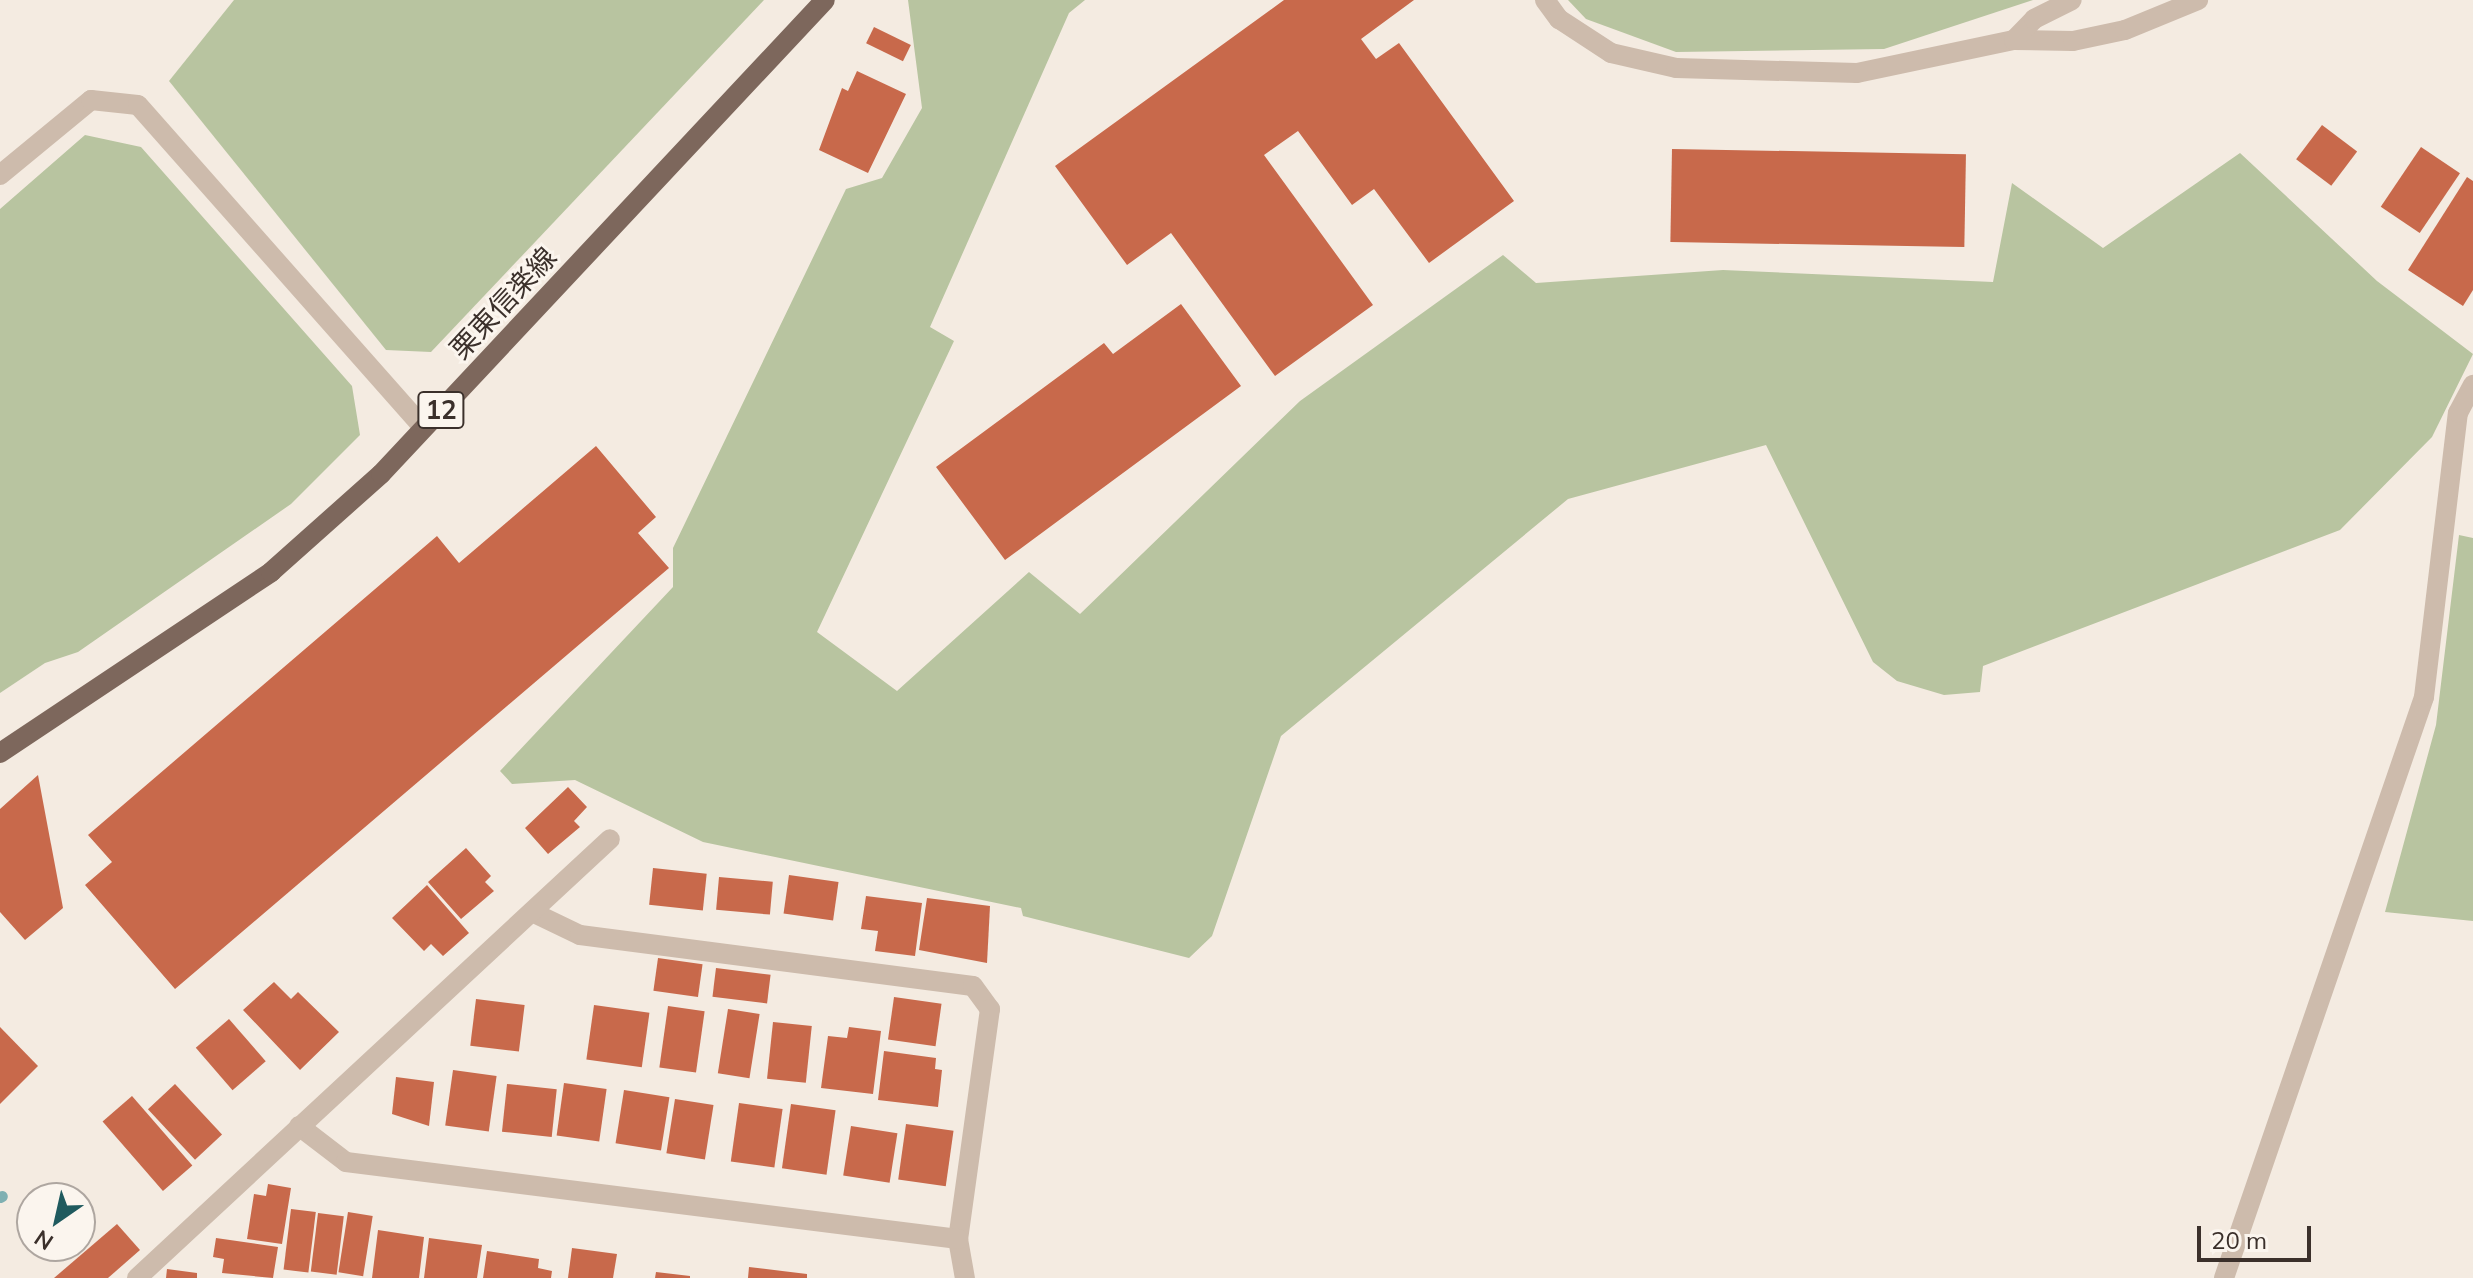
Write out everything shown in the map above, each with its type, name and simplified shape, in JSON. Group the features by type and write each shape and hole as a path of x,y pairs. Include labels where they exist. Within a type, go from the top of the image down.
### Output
{"main road":[{"name":"栗東信楽線","path":"0,753 271,572 424,428 825,0"}],"lane":[{"path":"1545,0 1559,19 1611,53 1676,68 1857,73 2014,40 2073,41 2125,30 2198,0"},
{"path":"2014,40 2034,19 2072,0"},
{"path":"0,175 91,100 138,105 424,428"},
{"path":"2224,1278 2424,697 2458,413 2473,385"},
{"path":"137,1278 610,839"},
{"path":"532,912 580,935 973,986 990,1009 958,1239 965,1278"},
{"path":"299,1126 346,1162 958,1239"}],"green space":[{"path":"234,0 764,0 431,352 386,350 169,81"},
{"path":"908,0 1085,0 1069,13 930,327 954,341 817,632 897,691 1029,572 1080,614 1300,401 1503,255 1536,283 1723,270 1993,282 2012,183 2103,248 2240,153 2377,281 2473,354 2432,437 2340,530 1983,666 1980,692 1944,695 1897,681 1873,662 1766,445 1568,499 1281,736 1212,936 1189,958 1023,916 1021,908 703,842 575,780 512,784 500,771 673,587 673,548 846,189 882,178 922,108"},
{"path":"1568,0 2033,0 1884,49 1676,52 1586,19"},
{"path":"85,135 141,147 352,386 360,435 291,504 78,652 45,663 0,693 0,209"},
{"path":"2459,535 2473,538 2473,921 2385,912 2436,725"}],"building":[{"path":"1284,0 1414,0 1361,39 1376,59 1399,43 1514,201 1429,263 1374,189 1352,205 1298,131 1264,155 1373,305 1275,376 1171,233 1127,265 1055,166"},
{"path":"874,27 911,45 903,61 866,43"},
{"path":"857,71 906,94 868,173 819,150 842,88 848,91"},
{"path":"2322,125 2357,151 2331,186 2296,159"},
{"path":"2421,147 2460,173 2420,233 2381,207"},
{"path":"1672,149 1966,154 1964,247 1670,242"},
{"path":"2467,177 2473,181 2473,290 2463,306 2408,270"},
{"path":"1181,304 1241,386 1005,560 936,467 1104,343 1113,354"},
{"path":"596,446 656,517 638,533 669,568 175,989 85,885 112,862 88,835 437,536 459,563"},
{"path":"38,775 63,908 25,940 0,912 0,809"},
{"path":"568,787 587,807 574,821 580,827 548,854 525,828"},
{"path":"466,848 491,876 485,882 494,891 461,919 428,882"},
{"path":"653,868 707,874 703,910 649,905"},
{"path":"789,875 839,882 833,921 784,914"},
{"path":"719,877 773,882 770,915 716,910"},
{"path":"427,885 469,933 443,956 431,944 424,951 392,918"},
{"path":"866,896 922,903 915,956 875,951 878,931 861,929"},
{"path":"927,898 990,906 987,963 919,950"},
{"path":"658,958 703,964 698,997 653,991"},
{"path":"716,968 771,975 767,1003 712,997"},
{"path":"274,982 291,999 298,992 339,1032 300,1070 243,1010"},
{"path":"894,997 942,1004 936,1046 888,1040"},
{"path":"476,999 525,1005 519,1052 470,1046"},
{"path":"594,1005 649,1013 642,1067 586,1059"},
{"path":"668,1006 705,1011 696,1073 659,1067"},
{"path":"728,1009 760,1014 749,1078 718,1073"},
{"path":"229,1019 266,1061 233,1090 196,1048"},
{"path":"773,1022 812,1026 806,1083 767,1079"},
{"path":"0,1027 38,1066 0,1104"},
{"path":"849,1027 881,1031 873,1094 821,1088 828,1036 847,1038"},
{"path":"884,1051 936,1058 935,1069 942,1070 938,1107 878,1100"},
{"path":"453,1070 497,1076 489,1132 445,1125"},
{"path":"396,1077 434,1082 429,1126 392,1114"},
{"path":"564,1083 607,1089 599,1141 557,1135"},
{"path":"175,1084 222,1134 195,1160 148,1109"},
{"path":"507,1084 557,1089 552,1137 502,1132"},
{"path":"624,1090 669,1097 661,1151 616,1143"},
{"path":"132,1096 192,1165 163,1191 103,1122"},
{"path":"675,1099 714,1105 705,1159 666,1153"},
{"path":"739,1103 783,1109 774,1168 731,1161"},
{"path":"791,1104 836,1110 827,1175 782,1168"},
{"path":"906,1124 954,1131 946,1186 898,1179"},
{"path":"851,1126 897,1133 890,1183 843,1175"},
{"path":"268,1184 291,1188 282,1244 247,1239 254,1194 266,1196"},
{"path":"291,1209 316,1212 308,1273 284,1270"},
{"path":"348,1212 373,1216 363,1276 338,1272"},
{"path":"318,1213 344,1216 337,1275 311,1272"},
{"path":"117,1224 140,1250 108,1278 54,1278 73,1262 96,1262 96,1242"},
{"path":"378,1230 424,1237 419,1278 372,1278"},
{"path":"216,1238 278,1247 273,1278 222,1273 224,1259 213,1257"},
{"path":"429,1238 482,1245 477,1278 424,1278"},
{"path":"572,1248 617,1254 613,1278 568,1278"},
{"path":"487,1251 539,1259 538,1268 552,1271 551,1278 483,1278"},
{"path":"749,1267 807,1274 807,1278 748,1278"},
{"path":"167,1269 197,1273 197,1278 166,1278"},
{"path":"656,1272 690,1276 690,1278 655,1278"}]}
